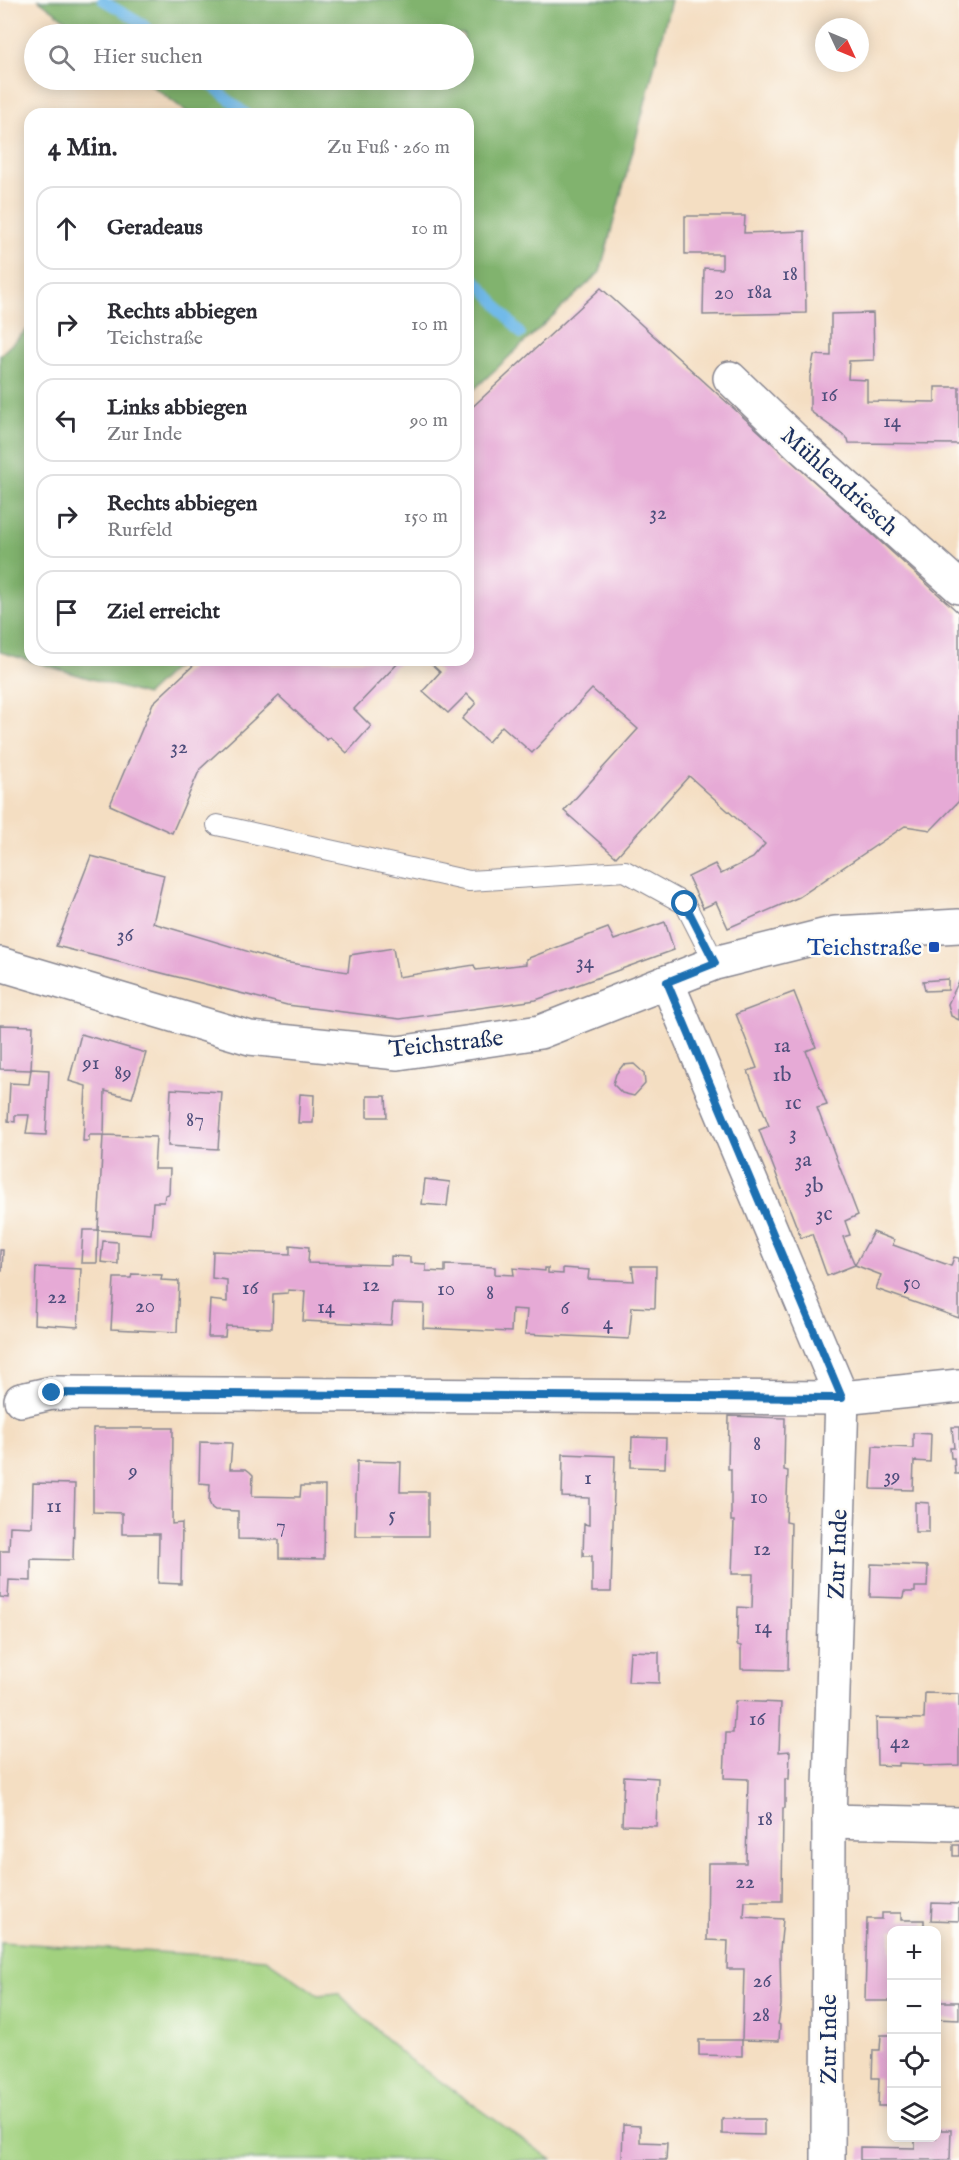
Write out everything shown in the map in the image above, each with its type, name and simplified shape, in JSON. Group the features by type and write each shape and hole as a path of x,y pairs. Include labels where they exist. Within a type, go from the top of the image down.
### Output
{"street":[{"name":"Mühlendriesch","path":"730,378 804,449 957,582"},
{"name":"Teichstraße","path":"0,964 250,1038 398,1053 540,1032 715,963 835,933 959,926"},
{"name":"Zur Inde","path":"667,982 842,1398 829,1821 828,2160"},
{"path":"21,1400 52,1393 842,1398 959,1386"},
{"path":"829,1821 959,1824"}],"lane":[{"path":"217,825 469,880 625,871 685,904 715,963"}],"green space":[{"path":"39,0 671,0 600,272 474,389 474,108 182,108 158,90 474,90 474,24 71,24"},
{"path":"24,333 24,659 0,652 0,355"},
{"path":"48,666 177,666 146,695"},
{"path":"0,1942 266,1959 318,1995 338,1993 403,2055 552,2160 0,2160"}],"building":[{"path":"685,216 745,216 744,233 805,231 806,313 703,315 704,268 722,269 722,254 685,254"},
{"path":"601,288 959,613 959,801 931,830 905,826 799,897 728,928 716,902 703,908 688,877 715,864 721,874 753,858 765,844 689,776 616,857 564,811 638,729 592,689 532,753 502,726 488,742 462,719 476,703 467,694 448,713 423,691 440,672 434,666 474,666 474,405"},
{"path":"873,313 874,360 849,361 848,379 867,380 867,401 935,402 935,387 959,387 959,444 849,443 848,439 810,411 810,377 814,355 831,356 831,314"},
{"path":"193,666 395,666 354,709 371,726 347,753 330,737 327,740 279,696 200,769 172,833 110,805 153,703"},
{"path":"91,856 164,875 153,923 283,962 348,972 350,955 393,948 398,977 474,965 476,970 526,964 526,959 608,928 614,940 665,922 674,950 536,1000 400,1019 287,1005 56,946"},
{"path":"948,979 948,990 925,991 923,981"},
{"path":"959,981 959,1020 951,1016 948,1004"},
{"path":"794,992 816,1047 806,1051 827,1105 817,1108 858,1215 845,1221 850,1235 843,1237 855,1265 827,1276 812,1234 801,1238 759,1130 769,1126 748,1071 757,1068 736,1014"},
{"path":"0,1025 33,1026 31,1070 0,1069"},
{"path":"81,1034 146,1053 132,1098 105,1091 104,1135 156,1137 154,1169 170,1169 169,1194 165,1195 164,1202 153,1202 151,1234 98,1230 103,1135 89,1135 89,1141 83,1141 86,1086 69,1081"},
{"path":"634,1064 644,1073 645,1084 634,1096 622,1093 613,1084 616,1074 623,1065"},
{"path":"31,1069 49,1070 46,1135 26,1134 29,1115 15,1115 15,1122 8,1121 10,1083 29,1084"},
{"path":"171,1089 222,1092 218,1149 168,1146"},
{"path":"300,1094 314,1095 313,1123 298,1123"},
{"path":"367,1096 386,1096 387,1117 367,1117"},
{"path":"425,1179 450,1182 447,1206 422,1204"},
{"path":"83,1230 98,1230 97,1263 81,1263"},
{"path":"873,1232 894,1240 893,1245 951,1266 954,1257 959,1258 959,1318 876,1289 881,1275 855,1265"},
{"path":"103,1241 118,1242 118,1264 101,1262"},
{"path":"290,1245 309,1247 308,1263 391,1265 391,1256 410,1257 410,1263 426,1264 426,1271 445,1272 445,1265 495,1267 495,1274 514,1275 513,1268 545,1271 545,1268 548,1268 548,1273 563,1274 563,1268 589,1270 588,1279 634,1281 632,1266 656,1266 655,1308 632,1307 629,1339 525,1334 527,1310 512,1309 511,1332 423,1328 424,1304 393,1303 391,1325 303,1321 305,1291 288,1290 288,1293 273,1294 272,1328 226,1326 225,1337 208,1337 210,1300 227,1302 227,1280 212,1278 213,1251 290,1254"},
{"path":"0,1250 3,1250 2,1271 0,1271"},
{"path":"36,1267 81,1269 78,1327 34,1324"},
{"path":"132,1274 162,1275 161,1280 179,1281 177,1332 111,1329 114,1278 131,1278"},
{"path":"729,1416 785,1418 784,1470 788,1471 786,1522 791,1523 788,1670 741,1669 741,1646 737,1645 738,1607 752,1608 753,1574 732,1574 734,1521 731,1521 731,1469 728,1469"},
{"path":"952,1427 959,1427 959,1474 955,1474 954,1458 951,1458 950,1448 954,1448"},
{"path":"93,1428 173,1428 172,1524 182,1523 181,1584 158,1583 159,1534 122,1534 122,1513 93,1512"},
{"path":"913,1433 931,1434 930,1462 914,1461 913,1490 871,1489 873,1446 913,1448"},
{"path":"632,1437 666,1438 665,1468 631,1467"},
{"path":"200,1442 232,1443 230,1469 246,1469 253,1475 252,1496 300,1497 301,1486 325,1486 324,1559 279,1558 279,1540 238,1539 238,1511 212,1508 209,1502 210,1484 199,1483"},
{"path":"563,1454 615,1456 611,1592 592,1592 592,1556 583,1556 584,1524 589,1525 589,1498 562,1497"},
{"path":"357,1461 401,1462 400,1492 428,1492 428,1536 355,1536"},
{"path":"33,1483 75,1484 73,1560 31,1559 31,1581 9,1580 8,1598 0,1597 0,1551 9,1551 10,1526 32,1527"},
{"path":"915,1502 929,1503 929,1532 915,1532"},
{"path":"871,1564 928,1566 927,1587 915,1587 915,1592 904,1592 903,1598 870,1597"},
{"path":"630,1651 659,1652 659,1683 628,1682"},
{"path":"925,1693 959,1694 959,1765 924,1766 923,1764 899,1763 899,1766 877,1765 876,1718 924,1719"},
{"path":"735,1701 781,1703 779,1752 790,1751 789,1779 785,1779 785,1808 783,1808 782,1901 745,1901 744,1917 783,1919 780,1950 779,2041 742,2040 744,1969 727,1969 728,1941 707,1940 708,1863 746,1863 748,1779 724,1778 726,1733 733,1733"},
{"path":"624,1776 658,1778 656,1826 622,1825"},
{"path":"953,1845 959,1845 959,1856 953,1856"},
{"path":"932,1903 959,1904 959,1921 931,1920"},
{"path":"882,1913 901,1913 901,1920 924,1920 924,1926 887,1926 887,2001 865,2001 867,1919 882,1919"},
{"path":"941,2002 959,2002 959,2020 941,2019"},
{"path":"881,2035 887,2035 887,2106 878,2106 879,2078 872,2078 873,2050 880,2050"},
{"path":"699,2040 742,2040 742,2056 699,2055"},
{"path":"722,2119 764,2119 764,2135 722,2134"},
{"path":"623,2125 640,2126 640,2142 667,2143 666,2160 622,2160"},
{"path":"941,2130 951,2130 950,2160 860,2160 860,2147 915,2148 915,2142 941,2142"}],"waterway":[{"path":"102,0 143,24"},
{"path":"217,90 239,108"},
{"path":"474,279 521,334"}],"place":[{"name":"Teichstraße","path":"934,947"}],"route":[{"path":"52,1393 842,1398 667,982 715,963 685,904"}]}
